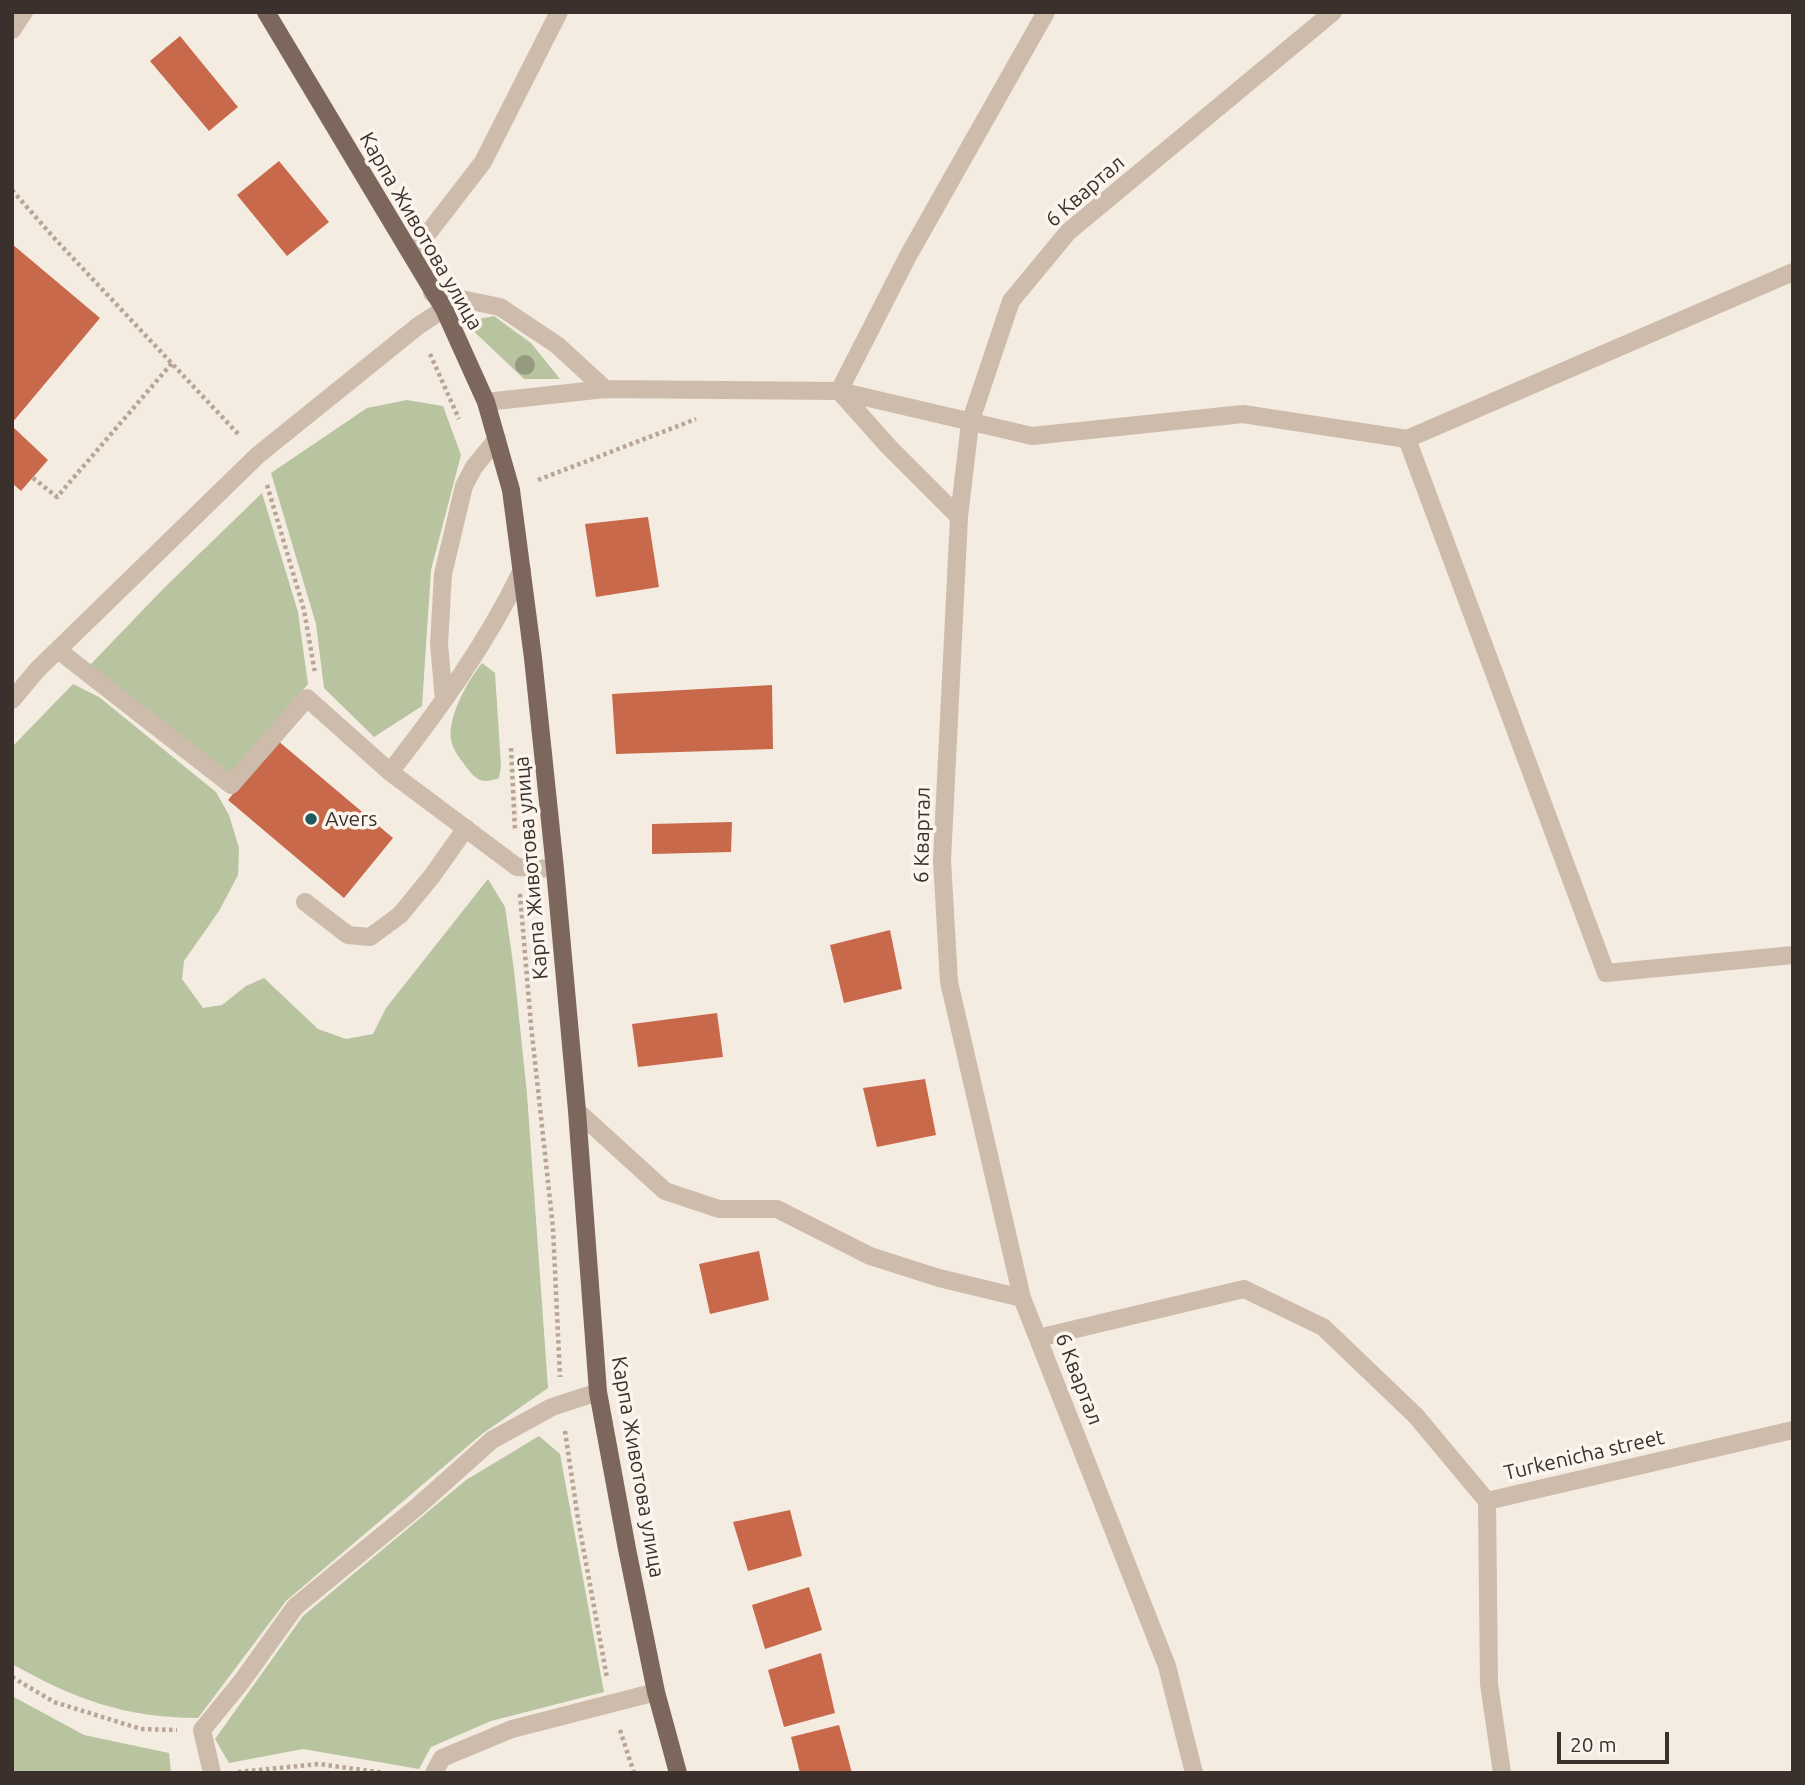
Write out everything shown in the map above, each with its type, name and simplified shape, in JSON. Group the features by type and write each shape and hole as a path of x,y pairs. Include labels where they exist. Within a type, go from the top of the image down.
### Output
{"main road":[{"name":"Карпа Животова улица","path":"266,12 444,309 486,402 511,490 555,869 598,1392 656,1692 678,1773"}],"street":[{"path":"12,30 23,12"},
{"path":"412,254 483,162 559,12"},
{"path":"839,391 908,257 1046,12"},
{"name":"6 Квартал","path":"1194,1773 1167,1666 1022,1298 949,982 942,860 959,517 970,423 1011,301 1068,232 1333,12"},
{"path":"486,402 605,389 839,391 1032,436 1242,414 1407,439 1793,272"},
{"path":"432,293 500,307 556,345 605,389"},
{"path":"12,699 58,650 258,455 418,326 444,309"},
{"path":"839,391 889,447 959,517"},
{"path":"444,700 439,644 443,574 464,486 474,467 497,439"},
{"path":"1407,439 1606,973 1793,955"},
{"path":"390,772 444,700 502,612 522,570"},
{"path":"58,650 231,785 307,698 390,772 517,867 555,869"},
{"path":"305,902 348,935 370,937 400,915 466,828"},
{"path":"577,1111 665,1191 719,1209 777,1209 870,1256 939,1278 1022,1298"},
{"path":"1038,1338 1244,1289 1323,1327 1416,1416 1487,1501"},
{"path":"212,1773 202,1730 226,1702 295,1607 417,1507 492,1440 552,1407 598,1392"},
{"name":"Turkenicha street","path":"1502,1773 1489,1684 1487,1501 1793,1430"},
{"path":"434,1773 442,1758 512,1729 656,1692"}],"path":[{"path":"12,190 258,455 304,610 321,712"},
{"path":"33,478 57,497 172,363"},
{"path":"511,490 706,415"},
{"path":"12,1677 54,1702 141,1730 202,1730"},
{"path":"230,1773 319,1764 385,1773"}],"green space":[{"path":"494,316 531,343 560,379 524,379 464,322"},
{"path":"407,400 443,406 461,455 431,570 422,706 374,737 324,688 316,624 271,473 367,408"},
{"path":"262,493 298,612 308,684 230,776 90,665 165,587"},
{"path":"482,663 495,673 501,766 499,778 489,781 477,778 471,772 455,751 451,734 454,713 470,680"},
{"path":"73,684 99,697 216,792 229,815 239,848 238,875 219,911 184,961 182,979 203,1008 222,1005 246,986 264,978 318,1029 346,1039 373,1034 386,1008 488,879 505,907 514,970 527,1094 548,1388 482,1434 286,1601 198,1718 147,1714 101,1704 57,1687 12,1664 12,747"},
{"path":"539,1436 560,1454 604,1692 491,1721 431,1747 419,1769 303,1749 229,1763 215,1739 303,1616 466,1480"},
{"path":"12,1696 84,1735 169,1753 171,1773 12,1773"}],"building":[{"path":"180,36 238,107 209,131 150,61"},
{"path":"279,161 329,222 287,256 237,195"},
{"path":"12,244 100,318 12,423"},
{"path":"12,426 48,460 21,491 12,483"},
{"path":"648,517 659,587 596,597 585,524"},
{"path":"772,685 773,749 616,754 612,694"},
{"name":"Avers","path":"277,740 393,838 344,898 228,800"},
{"path":"732,822 731,852 652,854 652,824"},
{"path":"890,930 902,989 844,1003 830,945"},
{"path":"717,1013 723,1057 638,1067 632,1024"},
{"path":"925,1079 936,1135 877,1147 863,1088"},
{"path":"759,1251 769,1300 710,1314 699,1264"},
{"path":"790,1510 802,1556 748,1571 733,1522"},
{"path":"809,1587 822,1630 765,1649 752,1605"},
{"path":"821,1653 835,1713 784,1727 768,1670"},
{"path":"839,1725 852,1773 800,1773 791,1737"}],"place":[{"name":"Avers","path":"311,819"}]}
